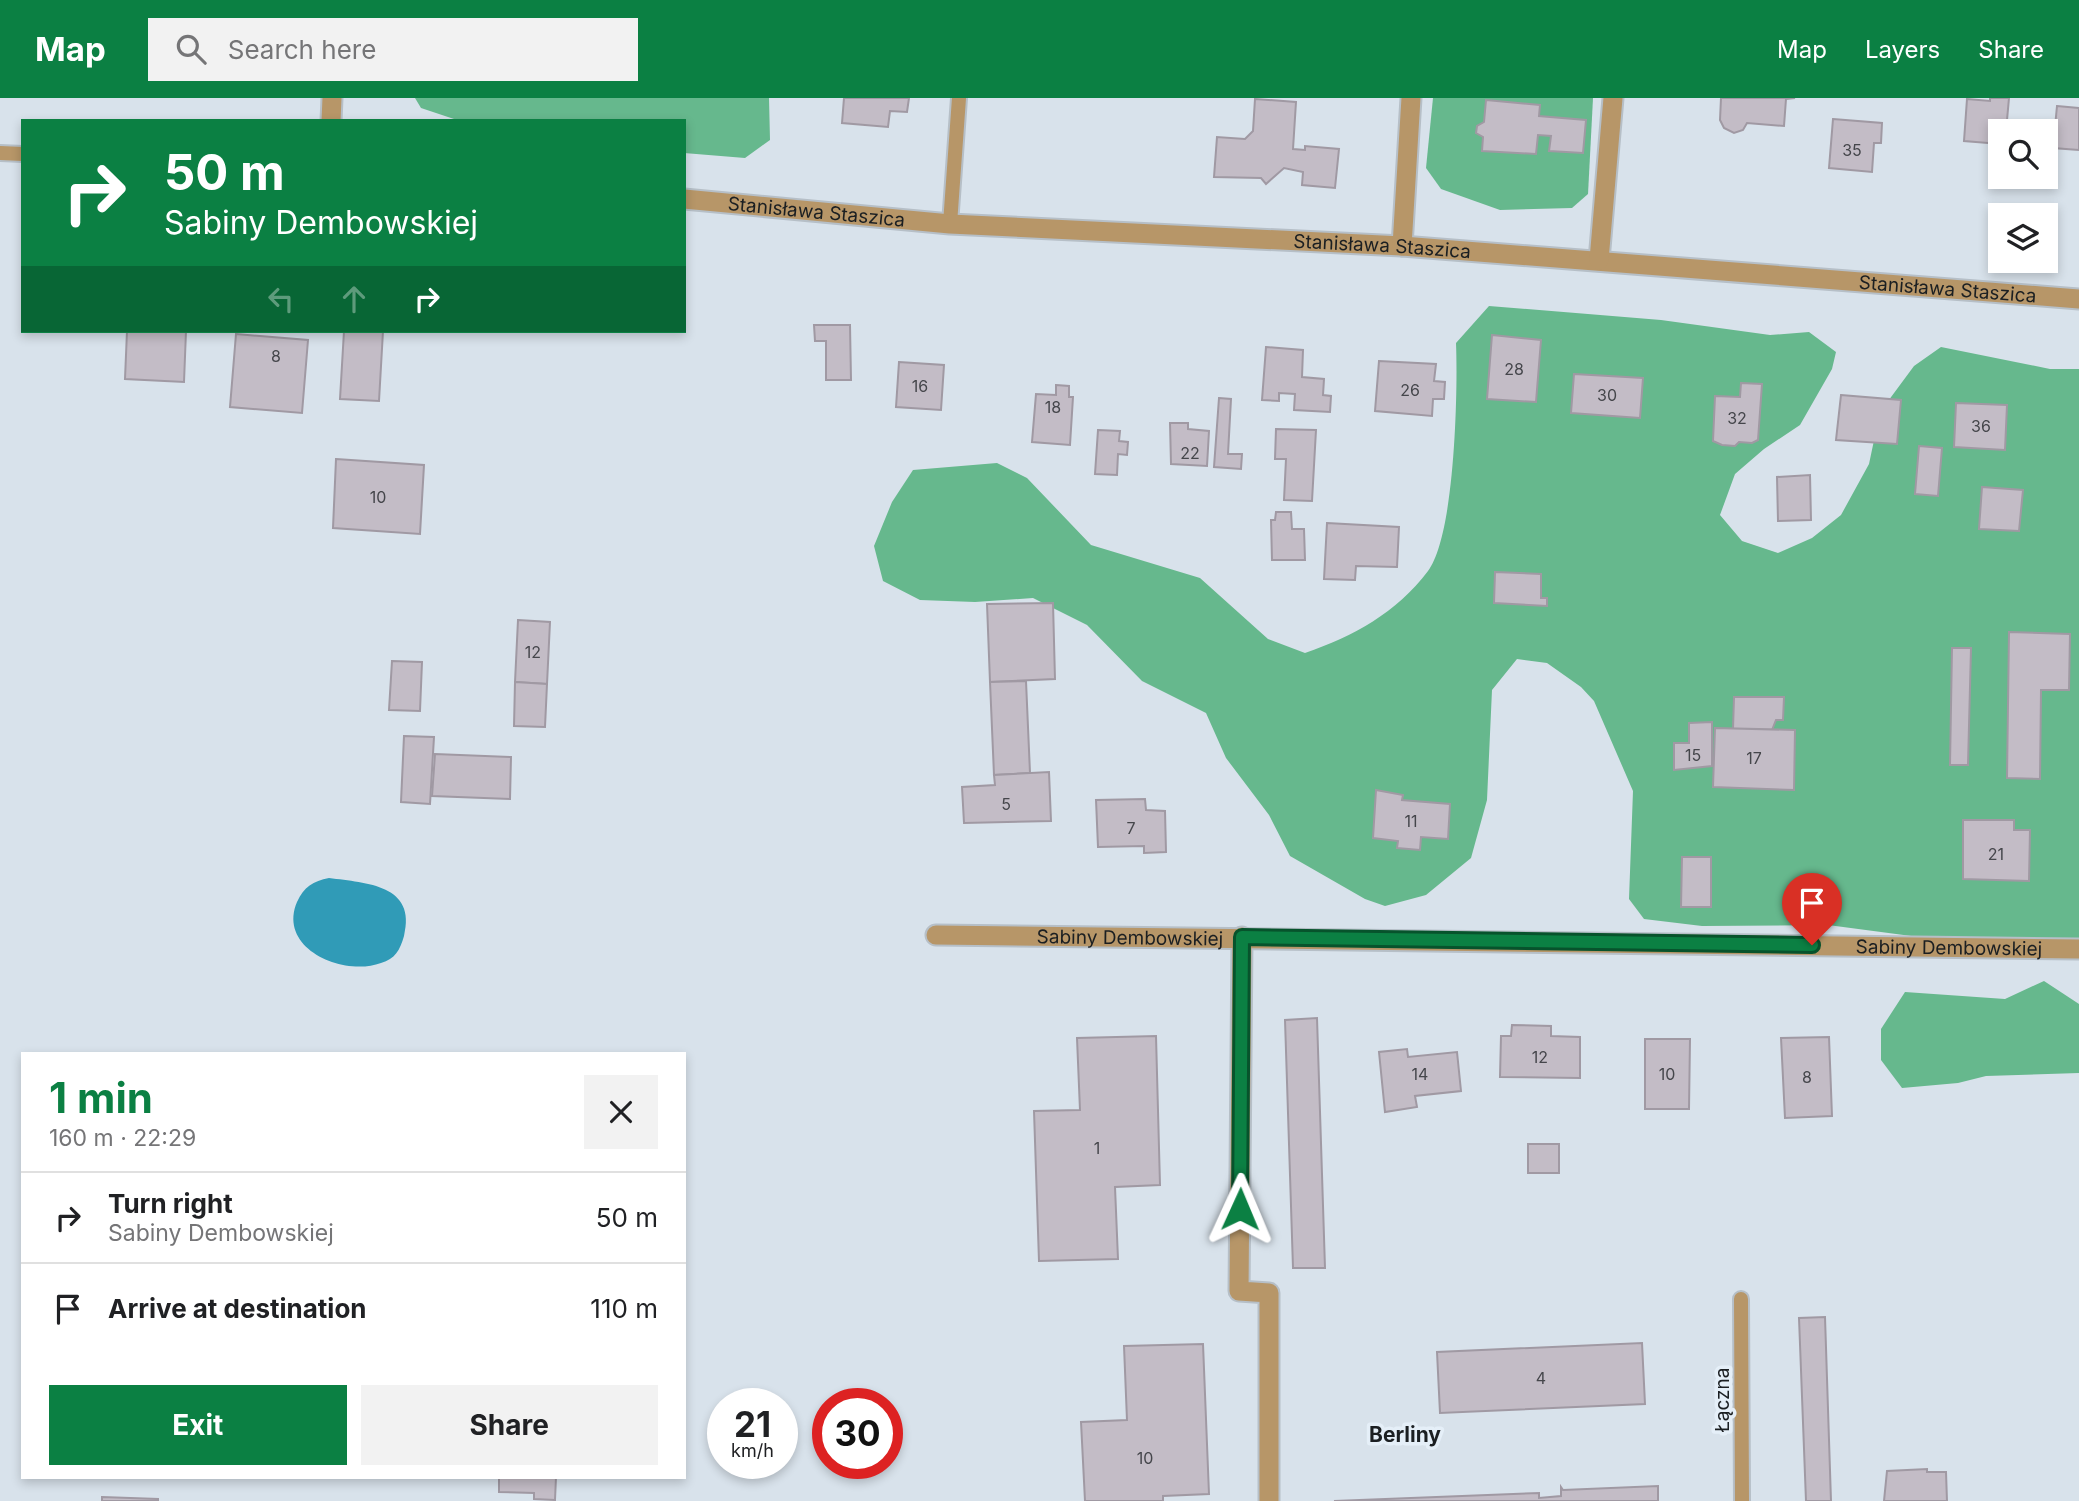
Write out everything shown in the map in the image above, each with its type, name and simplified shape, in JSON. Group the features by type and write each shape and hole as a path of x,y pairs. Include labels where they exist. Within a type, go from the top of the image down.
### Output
{"street":[{"path":"331,119 332,98"},
{"path":"1402,246 1411,98"},
{"path":"1599,260 1613,98"},
{"name":"Stanisława Staszica","path":"686,199 950,224 1402,246 2079,299"},
{"name":"Sabiny Dembowskiej","path":"936,935 2079,949"},
{"path":"1242,937 1239,1291 1269,1293 1269,1501"}],"lane":[{"path":"950,224 959,98"},
{"path":"0,153 21,154"},
{"name":"Łączna","path":"1741,1298 1742,1501"}],"green space":[{"path":"415,98 769,98 770,140 745,158 686,153 686,119 454,119 421,108"},
{"path":"1433,98 1593,98 1588,194 1572,208 1500,210 1441,189 1426,168"},
{"path":"1489,306 1661,320 1770,335 1809,332 1836,352 1832,369 1800,425 1764,449 1735,474 1720,515 1742,541 1778,553 1812,538 1841,515 1869,464 1880,412 1914,366 1941,347 2050,369 2079,369 2079,941 2002,948 1828,925 1702,926 1644,919 1629,899 1633,791 1594,701 1581,687 1547,663 1517,659 1492,690 1487,800 1471,858 1426,895 1385,906 1365,899 1290,856 1269,815 1226,758 1206,713 1142,681 1087,625 1033,598 975,602 920,600 883,581 874,546 892,502 913,470 997,463 1027,478 1091,545 1200,578 1268,639 1305,653 1340,639 1373,621 1402,599 1428,571 1437,553 1444,527 1453,461 1456,343"},
{"path":"2044,981 2079,1004 2079,1073 1986,1076 1958,1083 1902,1088 1881,1060 1881,1029 1905,992 2005,999"}],"water":[{"path":"329,878 373,885 396,897 403,906 406,919 404,936 399,950 393,956 386,961 366,966 349,966 333,962 305,946 296,933 293,919 297,902 310,886"}],"building":[{"path":"844,98 909,98 907,112 890,111 888,127 842,123"},
{"path":"1721,98 1795,98 1786,99 1784,126 1747,123 1743,130 1734,133 1724,128 1720,120"},
{"path":"1990,98 2009,98 2007,119 1988,119 1988,143 1964,141 1967,99 1990,101"},
{"path":"1255,99 1296,102 1293,149 1305,150 1305,146 1339,149 1335,188 1302,185 1303,172 1284,168 1266,184 1261,178 1214,177 1217,137 1245,139 1253,131"},
{"path":"1486,100 1540,105 1539,116 1586,120 1583,153 1549,151 1551,136 1538,135 1536,154 1482,151 1483,137 1476,133 1477,126 1484,122"},
{"path":"2057,106 2079,108 2079,150 2058,148 2058,119 2056,119"},
{"path":"1833,119 1882,123 1881,143 1874,143 1872,172 1829,168"},
{"path":"814,325 850,325 851,380 826,380 826,341 815,341"},
{"path":"127,333 186,333 184,382 125,379"},
{"path":"344,333 383,333 379,401 340,399"},
{"path":"236,334 308,340 302,413 230,407"},
{"path":"1492,335 1541,340 1536,402 1487,399"},
{"path":"1266,347 1303,350 1302,377 1324,379 1323,395 1331,396 1330,412 1294,410 1295,394 1279,393 1279,401 1262,400"},
{"path":"1379,361 1436,364 1434,381 1445,382 1444,399 1433,399 1432,416 1375,411"},
{"path":"899,362 944,365 941,410 896,407"},
{"path":"1574,374 1643,378 1640,418 1571,413"},
{"path":"1741,383 1762,384 1758,440 1752,443 1739,442 1735,446 1722,445 1713,441 1715,396 1740,397"},
{"path":"1056,385 1069,386 1069,397 1073,397 1070,445 1032,442 1036,394 1056,395"},
{"path":"1841,395 1901,400 1897,444 1836,440"},
{"path":"1219,398 1231,399 1228,454 1242,454 1241,469 1214,467"},
{"path":"1956,403 2007,405 2005,450 1954,447"},
{"path":"1170,423 1188,423 1188,429 1209,431 1207,466 1171,464"},
{"path":"1276,429 1316,430 1312,501 1284,500 1286,459 1275,459"},
{"path":"1098,430 1120,431 1119,441 1128,442 1127,455 1118,454 1117,475 1095,474"},
{"path":"1919,446 1942,448 1938,496 1915,494"},
{"path":"336,459 424,465 420,534 333,528"},
{"path":"1810,475 1811,520 1778,521 1777,477"},
{"path":"1982,487 2023,490 2019,531 1979,529"},
{"path":"1276,512 1291,512 1292,529 1304,529 1305,560 1272,560 1271,520 1275,520"},
{"path":"1327,523 1399,527 1397,567 1356,566 1355,580 1324,579"},
{"path":"1495,572 1541,574 1541,598 1547,598 1547,606 1494,603"},
{"path":"1053,603 1055,679 990,682 987,604"},
{"path":"518,620 550,622 547,684 515,682"},
{"path":"2009,632 2070,634 2069,690 2041,690 2040,779 2007,778"},
{"path":"1952,648 1971,648 1968,765 1950,765"},
{"path":"392,661 422,662 420,711 389,710"},
{"path":"1026,681 1030,773 994,775 990,682"},
{"path":"515,682 547,684 545,727 514,726"},
{"path":"1734,697 1784,697 1783,720 1776,720 1772,730 1733,729"},
{"path":"1712,722 1712,766 1674,770 1674,743 1689,743 1689,723"},
{"path":"1715,728 1795,730 1794,790 1713,787"},
{"path":"404,736 434,737 430,804 401,802"},
{"path":"435,754 511,757 510,799 432,796"},
{"path":"1049,772 1051,821 964,823 962,787 995,785 994,775"},
{"path":"1376,790 1403,795 1402,800 1450,804 1448,839 1421,837 1420,850 1397,848 1398,841 1373,838"},
{"path":"1145,799 1146,810 1165,811 1166,852 1144,853 1144,846 1098,847 1096,800"},
{"path":"1963,820 2014,820 2014,830 2030,830 2029,881 1963,879"},
{"path":"1682,857 1711,857 1711,907 1681,907"},
{"path":"1317,1018 1325,1268 1293,1268 1285,1020"},
{"path":"1512,1025 1551,1026 1551,1036 1580,1037 1580,1078 1500,1077 1501,1036 1511,1036"},
{"path":"1156,1036 1160,1185 1115,1187 1118,1259 1039,1261 1034,1111 1080,1110 1077,1038"},
{"path":"1829,1037 1832,1116 1785,1118 1781,1038"},
{"path":"1645,1039 1690,1039 1689,1109 1645,1109"},
{"path":"1407,1049 1408,1057 1457,1052 1461,1091 1415,1096 1417,1107 1385,1112 1379,1052"},
{"path":"1528,1144 1559,1144 1559,1173 1528,1173"},
{"path":"1825,1317 1831,1501 1806,1501 1799,1318"},
{"path":"1642,1343 1645,1404 1440,1413 1437,1352"},
{"path":"1203,1344 1209,1494 1163,1496 1163,1501 1085,1501 1081,1422 1127,1420 1124,1346"},
{"path":"1927,1469 1927,1472 1946,1472 1947,1501 1884,1501 1887,1471"},
{"path":"499,1479 556,1479 555,1500 534,1499 534,1493 499,1492"},
{"path":"1658,1486 1658,1501 1334,1501 1539,1493 1539,1498 1561,1496 1561,1487 1563,1490"},
{"path":"102,1497 158,1499 158,1501 102,1501"}],"district":[{"name":"Berliny","path":"1405,1435"}],"route":[{"path":"1240,1209 1242,937 1812,945"}]}
